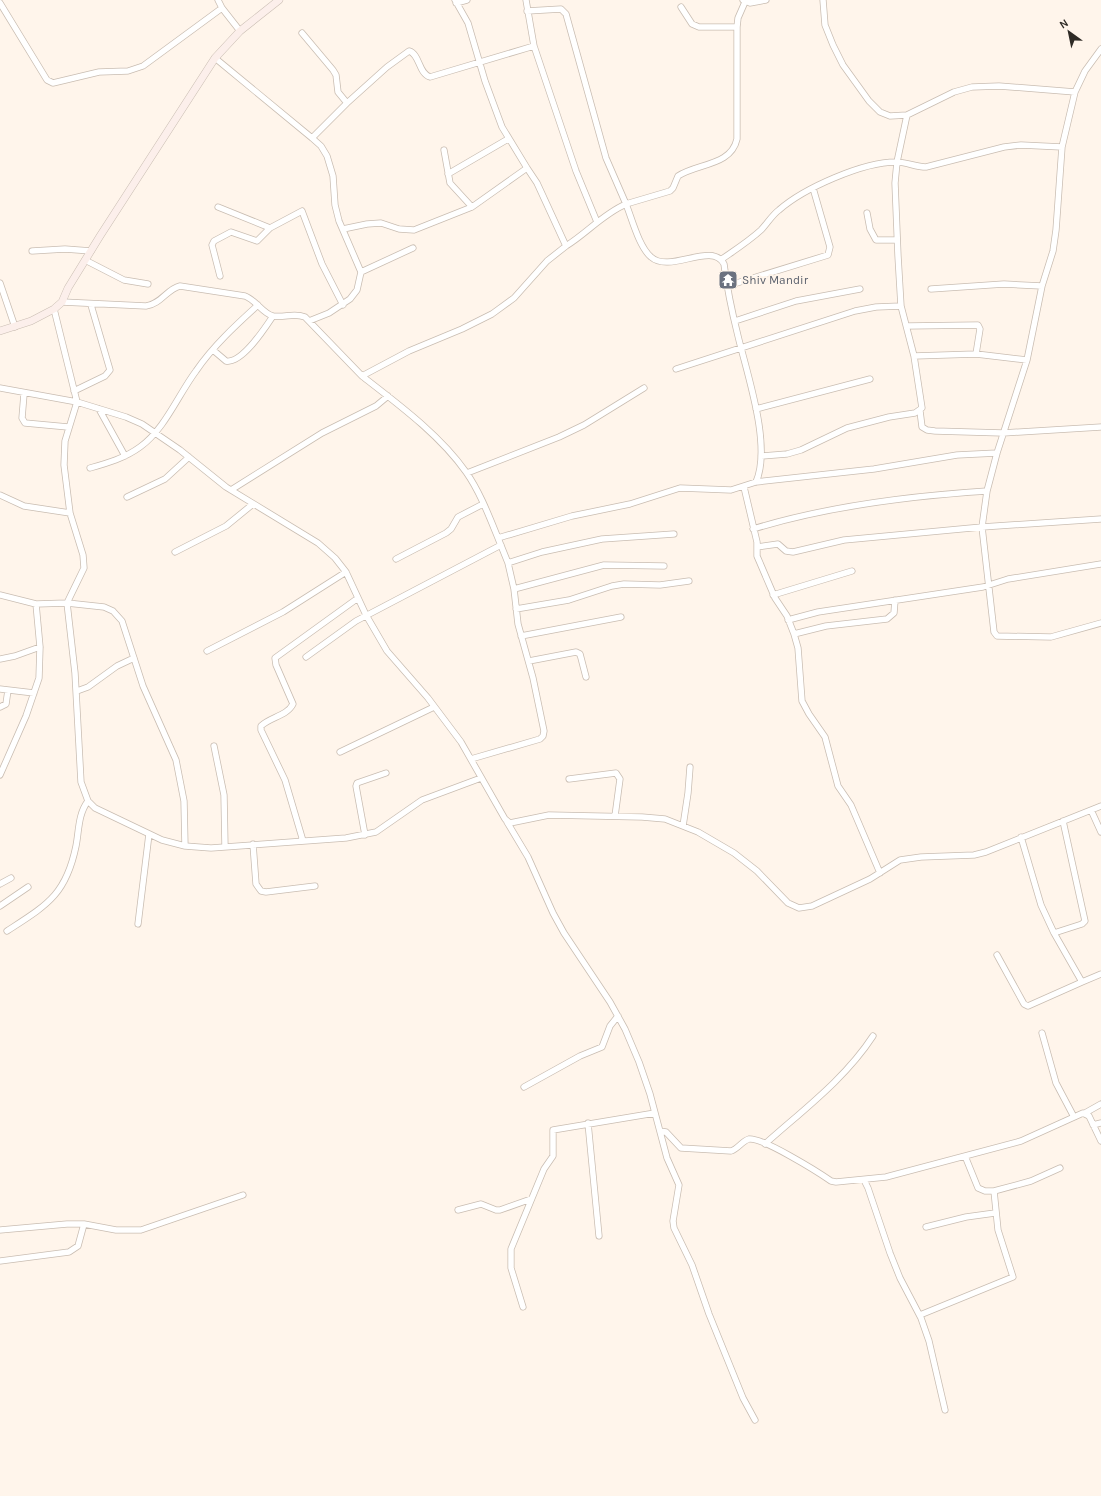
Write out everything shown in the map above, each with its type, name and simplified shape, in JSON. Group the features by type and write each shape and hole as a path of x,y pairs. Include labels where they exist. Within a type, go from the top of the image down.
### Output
{"main road":[{"path":"0,331 31,321 54,309 62,302 85,260 215,58 240,31 279,0"}],"street":[{"path":"218,0 222,8 240,31"},
{"path":"467,0 456,2 468,23 493,104 508,139 537,183 566,246"},
{"path":"526,0 534,46 576,172 597,222"},
{"path":"362,376 409,351 462,330 492,314 514,298 548,261 608,213 626,204 670,191 673,188 678,176 721,160 730,155 736,147 737,139 738,18 744,1 766,0"},
{"path":"823,0 826,25 832,45 843,65 869,101 880,112 890,116 907,115 954,92 972,87 999,86 1075,92"},
{"path":"0,3 47,80 53,83 99,72 128,72 143,66 222,8"},
{"path":"681,7 692,24 699,27 737,28"},
{"path":"527,11 561,9 566,14 606,158 649,256 655,260 666,263 695,256 717,256 722,259 741,349 756,409 761,456 760,473 756,482"},
{"path":"302,33 333,70 336,75 338,92 346,103"},
{"path":"312,138 346,103 387,67 408,51 414,54 423,72 430,77 479,61 534,46"},
{"path":"1101,49 1085,71 1075,92 1062,147 1053,251 1042,286 1027,360 1003,433 987,491 982,527 994,632 997,636 1051,637 1101,623"},
{"path":"215,58 321,146 330,166 335,205 343,229 361,272 357,290 343,305 329,313 309,321"},
{"path":"907,115 897,162 895,184 897,240 901,306 914,356 922,403 920,411 922,427 927,430 1003,433 1101,427"},
{"path":"448,174 508,139"},
{"path":"722,259 750,240 761,230 778,210 794,198 813,188 855,171 897,162 926,167 1004,147 1021,145 1062,147"},
{"path":"444,150 448,174 454,188 472,207"},
{"path":"343,229 381,223 399,229 414,230 472,207 527,168"},
{"path":"727,286 828,255 830,247 813,188"},
{"path":"218,207 270,228"},
{"path":"220,276 212,245 214,241 231,232 257,241 270,228 302,211 322,264 343,305"},
{"path":"867,213 870,229 876,240 897,240"},
{"path":"361,272 413,248"},
{"path":"32,251 65,249 91,251"},
{"path":"85,260 124,280 148,284"},
{"path":"0,283 15,326"},
{"path":"931,290 1004,284 1042,286"},
{"path":"62,302 90,305 151,306 160,301 176,287 180,286 245,296 252,299 268,314 273,316 298,314 309,321 362,376 388,396 455,457 467,473 483,504 508,563 514,589 521,636 529,661 544,731 543,736 540,739 471,759"},
{"path":"735,321 796,301 860,289"},
{"path":"90,468 125,456 141,446 156,432 196,370 213,350 258,304"},
{"path":"74,391 105,376 110,370 90,305"},
{"path":"676,370 855,311 876,307 901,306"},
{"path":"54,309 77,402 68,427 65,441 64,465 70,513 83,555 84,568 67,603 76,691 81,782 88,801 95,808 162,840 186,846 211,848 346,838 365,835 376,832 388,826 422,800 481,778"},
{"path":"213,350 226,361 234,360 258,339 273,316"},
{"path":"907,326 978,325 980,329 976,354"},
{"path":"914,356 976,354 1027,360"},
{"path":"756,409 870,379"},
{"path":"0,388 24,394 77,402 126,417 156,432 231,490 318,542 335,558 346,572 366,615 387,651 461,742 528,858 553,913 564,933 618,1016 639,1062 667,1158 679,1185 673,1221 674,1228 692,1266 709,1314 743,1398 755,1420"},
{"path":"467,473 578,428 644,388"},
{"path":"24,394 22,418 25,423 68,427"},
{"path":"231,490 322,433 376,406 388,396"},
{"path":"99,409 125,456"},
{"path":"761,456 787,454 801,450 847,428 920,411"},
{"path":"498,538 572,516 630,504 680,488 731,490 756,482 867,470 957,455 997,453"},
{"path":"127,497 165,479 189,457"},
{"path":"744,487 757,547 757,556 773,594 788,620 798,648 802,701 825,738 838,786 851,805 880,873"},
{"path":"753,529 789,518 819,513 945,494 987,491"},
{"path":"0,495 24,506 70,513"},
{"path":"175,552 226,526 253,504"},
{"path":"396,559 446,533 451,529 458,517 483,504"},
{"path":"757,547 778,544 786,551 793,552 844,540 982,527 1101,519"},
{"path":"508,563 542,552 602,539 674,534"},
{"path":"306,657 366,615 501,546"},
{"path":"788,620 818,612 988,585 1008,578 1101,564"},
{"path":"514,589 604,565 664,566"},
{"path":"773,594 852,571"},
{"path":"207,651 284,612 346,572"},
{"path":"516,609 568,600 612,586 624,584 660,585 689,581"},
{"path":"0,595 36,604 67,603 104,606 113,611 122,622 143,686 173,753 184,801 186,846"},
{"path":"303,841 285,780 261,730 264,723 287,711 292,704 276,665 275,658 358,598"},
{"path":"794,634 826,626 887,619 894,613 895,600"},
{"path":"0,775 2,763 26,716 39,678 40,647 36,604"},
{"path":"521,636 621,617"},
{"path":"0,659 15,656 40,647"},
{"path":"529,661 576,652 580,654 586,677"},
{"path":"76,691 88,687 117,666 134,658"},
{"path":"0,689 34,692"},
{"path":"0,707 6,704 8,690"},
{"path":"340,752 434,707"},
{"path":"214,746 224,795 225,847"},
{"path":"683,826 690,767"},
{"path":"365,835 356,786 357,783 386,773"},
{"path":"569,779 616,773 620,779 615,816"},
{"path":"8,931 40,910 52,900 62,887 76,846 81,814 88,801"},
{"path":"507,822 514,823 549,815 615,816 665,819 712,839 734,853 757,871 788,903 799,908 812,906 880,873 900,860 921,857 974,855 1101,806"},
{"path":"1092,810 1101,832"},
{"path":"1054,933 1082,924 1085,921 1063,821"},
{"path":"138,924 149,834"},
{"path":"1021,837 1041,905 1054,933 1082,982"},
{"path":"253,844 256,884 261,891 266,892 316,886"},
{"path":"0,884 11,878"},
{"path":"0,906 28,887"},
{"path":"997,955 1024,1004 1028,1006 1101,974"},
{"path":"524,1087 580,1056 602,1047 610,1026 618,1016"},
{"path":"1042,1033 1056,1083 1074,1117"},
{"path":"765,1144 846,1072 860,1056 873,1036"},
{"path":"660,1131 666,1132 678,1145 686,1149 731,1151 749,1139 765,1144 801,1161 831,1181 840,1182 886,1177 1032,1138 1101,1104"},
{"path":"524,1307 511,1268 510,1258 514,1239 544,1169 553,1156 553,1130 655,1113"},
{"path":"1085,1113 1089,1116 1101,1141"},
{"path":"1094,1125 1101,1123"},
{"path":"588,1124 599,1236"},
{"path":"965,1156 978,1188 985,1191 994,1191 1038,1178 1060,1168"},
{"path":"864,1180 872,1198 895,1266 920,1315 929,1341 945,1410"},
{"path":"920,1315 1013,1277 1000,1240 995,1213 994,1191"},
{"path":"0,1230 67,1224 84,1224 116,1230 141,1230 243,1195"},
{"path":"458,1210 481,1204 492,1209 500,1210 531,1200"},
{"path":"926,1227 966,1217 995,1213"},
{"path":"0,1261 69,1252 78,1246 84,1224"}],"place":[{"name":"Shiv Mandir","path":"728,280"}]}
